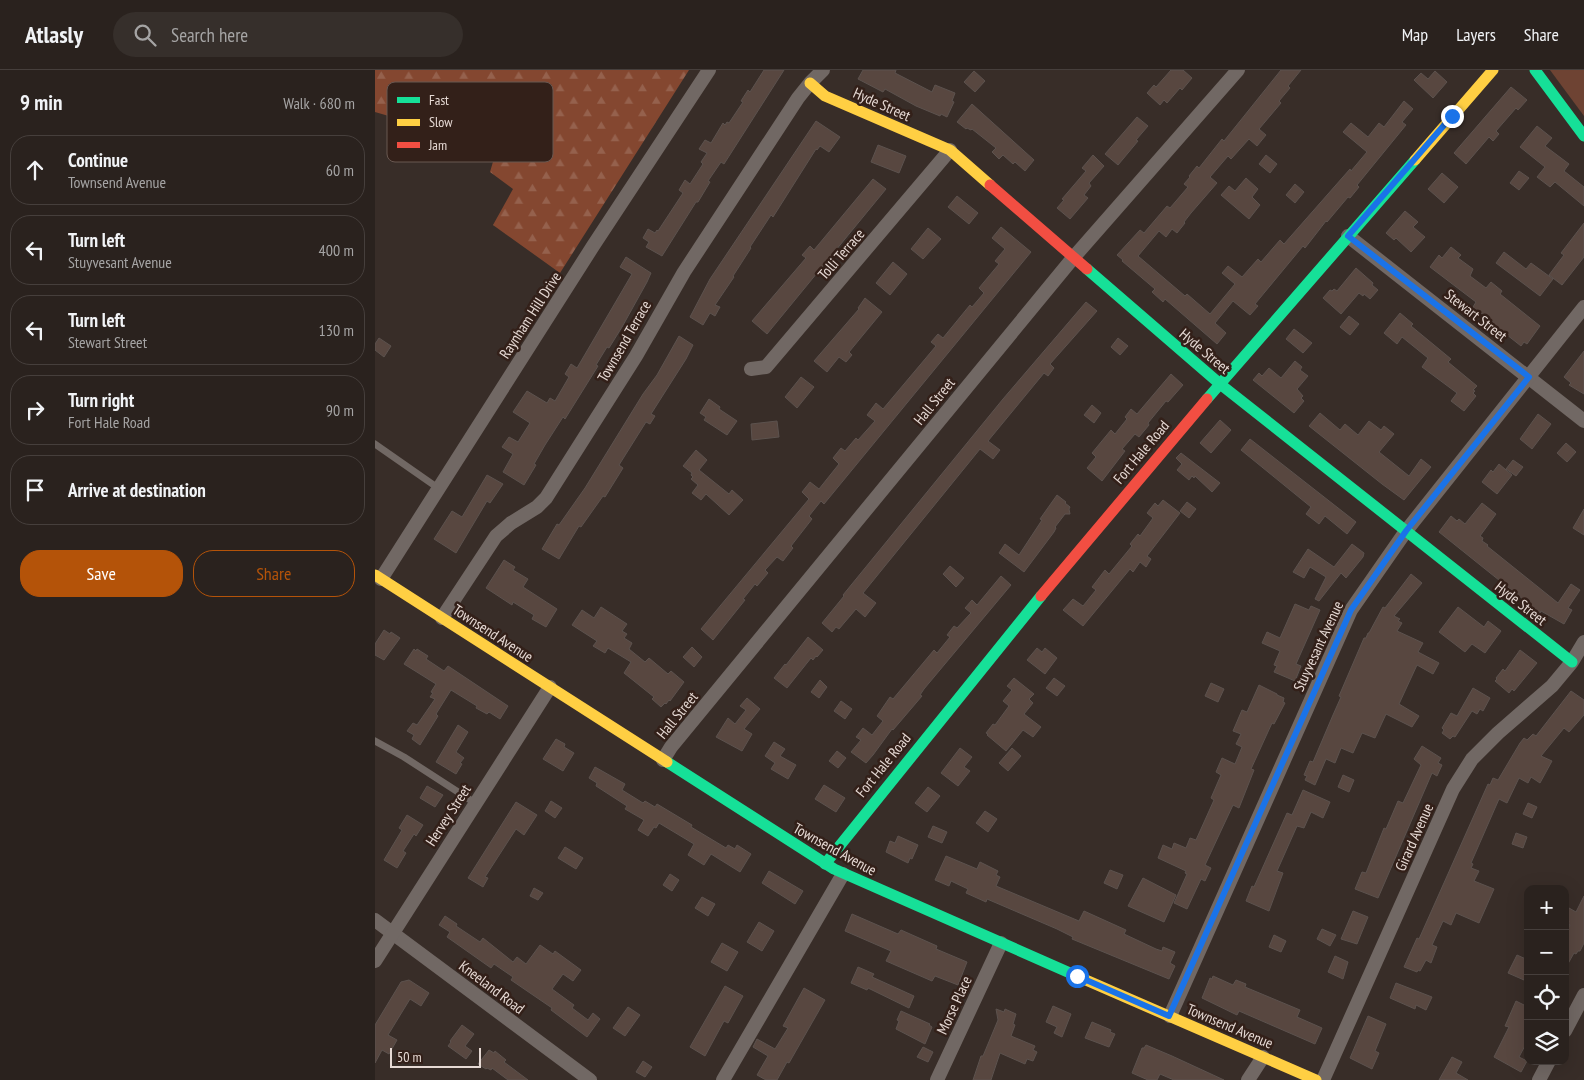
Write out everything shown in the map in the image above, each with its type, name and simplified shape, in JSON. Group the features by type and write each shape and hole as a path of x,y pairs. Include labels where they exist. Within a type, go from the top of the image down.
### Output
{"street":[{"name":"Raynham Hill Drive","path":"378,577 439,488 593,246 709,70"},
{"name":"Townsend Terrace","path":"442,618 496,536 511,523 537,507 545,498 636,356 683,272 810,83 823,70"},
{"name":"Hall Street","path":"663,760 671,747 1073,258 1238,70"},
{"name":"Fort Hale Road","path":"825,864 1012,631 1220,384 1493,70"},
{"path":"1535,70 1584,136"},
{"name":"Hyde Street","path":"810,83 825,96 950,150 1220,384 1572,662"},
{"name":"Tolli Terrace","path":"751,369 766,367 950,150"},
{"name":"Stewart Street","path":"1348,236 1584,421"},
{"name":"Stuyvesant Avenue","path":"1169,1016 1351,610 1406,531 1584,307"},
{"name":"Townsend Avenue","path":"378,577 843,874 1311,1079"},
{"name":"Girard Avenue","path":"1323,1080 1453,789 1472,759 1498,733 1552,686 1572,662 1584,642"},
{"name":"Hervey Street","path":"375,961 550,687"},
{"path":"723,1080 843,874"},
{"name":"Kneeland Road","path":"375,920 590,1080"},
{"name":"Morse Place","path":"937,1080 1001,943"},
{"path":"1569,1023 1584,995"},
{"path":"1248,1080 1263,1057"},
{"path":"1539,1080 1547,1065"}],"lane":[{"path":"375,444 439,488"},
{"path":"375,740 475,803"}],"shaded area":[{"path":"1550,70 1584,70 1584,116"}],"green space":[{"path":"375,70 689,70 560,273 493,225 513,189 490,172 493,162 553,162 553,82 387,82 387,115 375,112"}],"building":[{"path":"764,70 784,70 724,164 721,162 708,181 710,182 698,202 696,202 662,256 646,247 649,242 643,238 648,229 655,233 658,231 683,193 679,190 685,180 690,184 703,164 701,162 707,153 699,149 705,140 711,143 723,123 725,125 727,122 729,123 743,102 741,101 748,90 750,92"},
{"path":"863,70 896,70 895,73 932,92 935,85 955,93 952,101 954,102 947,117 941,114 940,116 916,106 885,89 883,92 858,79"},
{"path":"1171,70 1183,70 1192,78 1167,103 1164,100 1160,105 1147,93 1154,85 1156,87"},
{"path":"1281,70 1301,70 1288,86 1290,88 1279,101 1281,103 1259,129 1266,135 1257,146 1249,139 1231,159 1228,156 1210,177 1217,183 1191,213 1177,233 1172,229 1166,237 1159,231 1138,256 1185,296 1187,294 1210,314 1235,284 1222,273 1228,266 1242,277 1258,259 1261,262 1280,240 1284,244 1367,152 1343,132 1351,123 1368,137 1379,123 1384,127 1404,101 1413,109 1402,122 1406,125 1357,185 1359,187 1326,221 1305,248 1303,246 1255,304 1258,306 1250,315 1233,301 1215,323 1226,333 1217,344 1165,299 1163,302 1152,292 1155,289 1117,255 1140,230 1144,233 1167,206 1170,208 1188,187 1184,184 1197,166 1199,168 1222,139 1224,141"},
{"path":"974,71 985,81 975,92 964,82"},
{"path":"1435,71 1447,82 1433,98 1414,80 1421,73 1428,79"},
{"path":"1511,87 1527,100 1518,110 1516,108 1496,131 1499,134 1493,141 1489,137 1466,164 1454,153"},
{"path":"972,104 1034,160 1025,171 1003,155 999,159 992,152 996,148 972,129 966,129 957,122"},
{"path":"1137,117 1148,126 1118,165 1105,154"},
{"path":"816,121 840,137 829,152 820,146 816,149 773,217 771,215 750,247 734,277 715,305 720,307 715,316 710,313 703,325 690,317 710,279"},
{"path":"1537,126 1552,138 1545,146 1569,164 1564,171 1584,187 1584,206 1555,182 1550,187 1537,177 1545,167 1520,147"},
{"path":"878,145 906,156 899,173 871,162"},
{"path":"1093,155 1104,166 1089,183 1091,186 1084,195 1088,198 1070,219 1057,208 1064,200 1062,199 1086,171 1082,168"},
{"path":"1266,155 1277,164 1270,173 1259,164"},
{"path":"1519,171 1529,178 1519,190 1510,183"},
{"path":"1442,173 1458,187 1444,203 1428,189"},
{"path":"1246,178 1258,189 1252,197 1260,205 1249,219 1221,195 1229,186 1235,191"},
{"path":"873,179 886,189 767,334 752,321 806,258 802,255 810,246 814,250"},
{"path":"1295,184 1304,192 1295,203 1286,195"},
{"path":"957,196 978,213 969,224 948,207"},
{"path":"1405,211 1418,222 1413,227 1425,237 1411,252 1396,238 1394,240 1386,233"},
{"path":"1584,223 1584,257 1562,285 1549,275 1564,255 1561,253"},
{"path":"1001,227 1031,252 824,504 821,501 809,516 812,519 791,546 793,548 783,561 777,557 765,570 768,573 757,586 755,584 743,599 745,600 713,640 701,629 809,499 802,492 810,482 819,489 839,464 833,458 841,448 845,451 875,421 867,415 876,403 883,409 936,346 931,342 938,334 943,338 970,305 972,307 984,293 979,288 999,264 995,261 1005,249 992,238"},
{"path":"928,228 941,239 923,259 911,249"},
{"path":"1451,247 1461,255 1458,258 1473,269 1470,276 1486,288 1491,282 1502,291 1500,294 1540,326 1527,344 1524,342 1521,346 1492,323 1473,307 1476,302 1430,267 1439,255 1442,258"},
{"path":"1504,252 1526,269 1531,263 1553,279 1540,296 1496,263"},
{"path":"626,257 651,273 647,282 622,327 609,348 607,347 596,365 598,366 565,419 563,417 545,445 524,485 503,472 513,454 502,447 509,437 518,442 530,423 513,412 527,391 547,403 550,398 555,401 569,377 565,374 571,364 577,368 632,274 620,267"},
{"path":"893,262 907,274 890,295 876,283"},
{"path":"1356,268 1378,290 1370,299 1364,294 1363,296 1359,293 1341,314 1323,298 1330,290 1334,289 1337,291"},
{"path":"865,298 882,312 849,352 852,355 846,362 839,357 827,372 814,361 859,309"},
{"path":"1086,302 1097,311 1050,364 1054,368 1048,376 1044,373 988,441 1000,450 993,459 980,449 863,593 876,603 865,617 856,609 839,629 836,627 832,632 822,623 843,595 1003,399"},
{"path":"1400,313 1413,324 1411,326 1451,359 1448,362 1477,386 1473,390 1476,396 1464,411 1451,401 1457,393 1422,367 1428,358 1402,337 1397,344 1384,333"},
{"path":"1349,316 1359,324 1350,335 1340,327"},
{"path":"1294,329 1312,343 1303,353 1286,339"},
{"path":"679,336 693,345 651,414 655,416 650,424 646,422 619,465 623,468 605,497 603,496 581,527 579,526 559,559 542,549 557,524 559,525 585,488 643,394 657,375"},
{"path":"379,338 391,346 384,357 375,350 375,344"},
{"path":"1118,338 1128,346 1120,355 1111,347"},
{"path":"1584,351 1584,394 1569,385 1571,383 1564,377"},
{"path":"1295,361 1302,367 1300,370 1308,376 1297,389 1303,396 1301,398 1304,401 1294,413 1253,380 1259,373 1262,376 1269,368 1281,378"},
{"path":"1171,374 1183,385 1168,402 1166,401 1139,437 1135,434 1122,449 1125,451 1102,481 1087,468 1096,457 1092,453 1111,430 1115,434 1127,419 1125,417 1131,409 1137,414"},
{"path":"801,377 814,387 797,408 785,397"},
{"path":"709,399 720,407 719,409 737,421 727,435 704,420 706,417 700,413"},
{"path":"1092,405 1101,413 1094,423 1084,415"},
{"path":"1320,413 1340,430 1345,424 1358,435 1369,421 1381,430 1384,426 1394,434 1379,452 1409,476 1421,459 1431,467 1404,500 1309,426"},
{"path":"1538,414 1551,424 1532,449 1520,439"},
{"path":"1220,420 1231,430 1211,453 1200,443"},
{"path":"777,421 779,437 752,440 751,424"},
{"path":"1250,439 1356,522 1347,534 1325,516 1319,524 1306,514 1311,507 1241,450"},
{"path":"1566,443 1576,452 1567,462 1557,453"},
{"path":"696,450 707,460 699,470 729,494 732,490 743,500 729,515 706,494 701,500 692,493 698,485 691,479 693,477 692,473 683,466"},
{"path":"1181,453 1220,483 1212,492 1195,476 1194,478 1192,476 1189,480 1177,470 1182,464 1176,458"},
{"path":"1513,460 1523,467 1516,476 1506,469"},
{"path":"1499,464 1512,475 1497,494 1482,482 1491,470 1493,472"},
{"path":"487,475 503,484 490,503 487,501 456,553 434,539 452,511 462,517"},
{"path":"1057,495 1070,507 1070,514 1065,514 1024,572 999,553 1005,544 1019,555 1042,520 1040,519"},
{"path":"1163,500 1180,513 1147,556 1151,559 1146,567 1140,562 1133,572 1130,569 1083,626 1063,610 1073,599 1083,606 1096,590 1092,587 1105,570 1109,574 1132,546 1130,544 1138,534 1140,536 1153,518 1147,513 1155,503 1158,506"},
{"path":"1187,502 1196,509 1189,518 1180,511"},
{"path":"1482,503 1496,514 1480,536 1487,546 1558,603 1571,584 1580,590 1568,608 1572,610 1564,624 1541,611 1540,613 1439,532 1451,516 1465,524"},
{"path":"1584,509 1584,535 1573,528"},
{"path":"1352,544 1364,553 1363,557 1346,578 1341,573 1319,601 1315,599 1326,577 1310,567 1304,578 1293,572 1308,549 1334,567"},
{"path":"504,560 515,567 513,570 528,579 523,587 557,609 546,627 532,619 534,615 513,602 512,605 486,588"},
{"path":"950,566 964,578 956,587 943,574"},
{"path":"1411,574 1422,583 1394,616 1400,619 1398,621 1402,623 1397,631 1423,643 1418,652 1439,663 1433,674 1417,665 1399,704 1419,716 1412,727 1386,714 1375,738 1362,733 1353,753 1341,748 1335,763 1326,759 1315,785 1305,780 1307,776 1304,775 1310,761 1313,762 1364,638 1366,638 1383,607 1385,608"},
{"path":"1001,576 1011,585 924,689 920,695 922,696 892,729 873,755 866,763 851,752 861,740 856,737 863,728 872,735 883,721 877,716 890,697 893,699 934,650 937,653 950,637 947,635 954,626 957,628 971,613 965,608 972,600 977,605"},
{"path":"1295,604 1309,610 1311,606 1320,610 1296,664 1301,666 1295,681 1274,672 1277,666 1274,665 1280,651 1262,643 1267,632 1280,638"},
{"path":"601,607 627,624 622,631 627,634 624,638 632,643 629,649 645,662 649,658 668,674 671,671 684,682 666,704 661,707 652,699 654,697 624,673 631,662 608,648 605,653 593,646 597,641 572,625 582,610 594,618"},
{"path":"1458,607 1484,627 1488,621 1501,631 1485,653 1472,644 1465,652 1439,632"},
{"path":"384,630 400,638 384,660 375,655 375,644"},
{"path":"808,637 823,650 813,660 811,658 787,688 774,678"},
{"path":"692,647 702,657 694,667 683,657"},
{"path":"1037,648 1042,652 1045,648 1057,658 1045,674 1027,660"},
{"path":"414,649 428,656 426,659 444,671 448,666 508,706 500,719 489,712 487,714 476,708 477,706 451,690 420,745 412,739 414,735 407,731 413,723 417,725 435,699 430,697 436,684 404,664"},
{"path":"1520,650 1537,663 1514,691 1512,689 1509,693 1495,681 1503,669 1505,671"},
{"path":"1014,678 1034,694 1029,699 1033,703 1024,714 1041,727 1033,737 1023,730 1006,751 986,733 993,724 995,725 1009,706 1003,701 1012,690 1007,686"},
{"path":"1054,678 1065,686 1057,696 1046,688"},
{"path":"820,680 827,687 819,698 811,692"},
{"path":"1211,683 1224,689 1218,702 1205,696"},
{"path":"1259,685 1284,698 1283,702 1285,703 1274,724 1272,723 1251,769 1254,770 1239,808 1233,805 1205,865 1211,868 1205,881 1201,879 1187,909 1174,903 1187,874 1185,873 1186,871 1158,858 1163,845 1172,849 1174,843 1186,848 1190,838 1196,840 1214,800 1211,798 1221,775 1216,772 1222,758 1235,764 1242,747 1236,744 1241,734 1233,731 1242,710 1247,712"},
{"path":"1473,688 1490,698 1483,711 1480,709 1477,714 1472,711 1455,737 1453,736 1450,739 1442,733 1444,730 1442,728 1451,713 1457,716"},
{"path":"1571,691 1584,700 1584,715 1569,732 1564,728 1541,756 1552,761 1540,783 1531,777 1528,783 1519,778 1507,803 1499,799 1471,863 1473,864 1471,868 1479,871 1474,881 1494,889 1479,923 1456,913 1451,925 1443,921 1432,945 1437,947 1431,963 1426,960 1420,971 1418,970 1417,972 1404,967 1417,938 1419,939 1488,784 1490,785 1493,778 1498,780 1524,738 1527,740 1533,734 1536,736"},
{"path":"747,698 760,709 744,729 752,734 742,751 716,737 728,718 735,724 746,710 740,706"},
{"path":"841,701 852,709 845,719 834,711"},
{"path":"458,725 468,732 456,752 464,758 456,774 436,762"},
{"path":"556,739 565,744 564,747 574,753 563,771 543,759"},
{"path":"774,742 785,749 780,756 796,765 788,779 771,769 775,763 765,756"},
{"path":"1422,746 1441,758 1438,763 1442,765 1437,776 1432,773 1378,898 1355,889 1362,872 1366,873 1384,828 1386,829 1398,801 1403,803 1421,765 1414,759"},
{"path":"960,748 972,757 964,767 970,771 958,786 941,773"},
{"path":"1012,748 1021,756 1008,771 999,763"},
{"path":"837,751 846,758 838,768 829,761"},
{"path":"595,767 625,784 622,790 643,803 645,801 655,807 657,804 726,848 728,845 735,849 737,845 751,854 740,872 711,854 704,865 688,855 694,844 659,823 648,836 638,830 644,820 625,809 627,806 596,786 597,783 589,778"},
{"path":"1343,775 1354,780 1349,792 1338,787"},
{"path":"824,785 845,798 836,812 815,799"},
{"path":"427,786 443,795 435,807 420,798"},
{"path":"928,787 940,796 927,812 915,803"},
{"path":"1303,790 1330,802 1323,818 1311,812 1304,828 1297,826 1277,871 1283,873 1269,911 1246,901 1287,813 1292,815"},
{"path":"551,801 562,808 555,818 545,811"},
{"path":"516,802 537,815 524,835 516,829 485,877 488,878 483,887 468,878"},
{"path":"1528,803 1537,807 1532,818 1523,814"},
{"path":"985,811 997,819 988,832 976,823"},
{"path":"407,815 423,825 416,836 414,834 403,851 406,853 397,868 384,860 402,830 399,828"},
{"path":"933,826 947,832 942,843 928,837"},
{"path":"1516,833 1527,837 1523,848 1512,844"},
{"path":"898,836 918,845 912,859 910,858 908,863 886,852 890,841 895,843"},
{"path":"565,847 583,858 576,869 558,858"},
{"path":"946,856 977,869 980,862 998,871 996,875 1000,877 996,886 1079,921 1084,911 1126,930 1124,934 1156,949 1162,951 1163,947 1175,952 1170,963 1175,966 1169,979 1072,939 1073,937 1057,929 987,899 986,902 966,893 968,889 951,881 949,886 935,880"},
{"path":"1110,870 1123,875 1117,889 1104,883"},
{"path":"769,871 803,891 795,904 762,883"},
{"path":"670,874 679,880 672,891 663,885"},
{"path":"1143,878 1176,895 1164,922 1128,906"},
{"path":"534,888 543,893 538,900 530,896"},
{"path":"1584,896 1584,943 1580,951 1576,954 1574,953 1569,962 1569,908 1576,912"},
{"path":"702,897 715,904 708,916 695,908"},
{"path":"1353,911 1368,917 1357,944 1341,939"},
{"path":"852,914 898,934 901,930 937,946 936,949 967,962 958,985 935,976 932,981 886,961 891,951 845,931"},
{"path":"445,916 480,942 483,938 513,962 517,957 526,964 540,945 553,954 555,951 581,970 573,981 563,974 552,989 574,1005 572,1008 588,1020 593,1013 600,1019 587,1037 551,1010 552,1008 511,980 513,977 494,964 491,968 447,937 450,932 439,925"},
{"path":"759,922 774,931 762,951 747,942"},
{"path":"1322,929 1336,935 1330,946 1317,939"},
{"path":"1274,935 1286,941 1281,952 1269,947"},
{"path":"722,943 738,952 727,971 711,962"},
{"path":"1517,955 1524,958 1524,980 1508,973"},
{"path":"1335,956 1348,962 1343,979 1328,972"},
{"path":"858,967 874,974 872,977 914,996 909,1008 868,988 867,990 851,983"},
{"path":"1213,976 1233,985 1236,980 1246,984 1245,987 1300,1010 1297,1017 1322,1028 1315,1044 1239,1011 1237,1015 1202,998 1210,978 1212,979"},
{"path":"409,980 429,993 421,1006 410,999 388,1035 397,1040 389,1054 382,1050 375,1063 375,1025 401,982"},
{"path":"1396,983 1432,997 1426,1010 1416,1005 1415,1009 1390,998"},
{"path":"725,986 743,996 728,1023 724,1021 705,1056 690,1047"},
{"path":"804,988 825,1000 789,1063 787,1062 777,1080 766,1080 757,1075 768,1056 753,1047 757,1039 775,1049 788,1028 783,1026"},
{"path":"1516,1001 1524,1005 1524,1048 1519,1057 1524,1060 1525,1065 1521,1072 1494,1057 1509,1027 1505,1026"},
{"path":"1053,1006 1071,1014 1062,1037 1054,1033 1057,1027 1046,1022"},
{"path":"628,1007 640,1015 625,1036 613,1028"},
{"path":"996,1009 1004,1012 1005,1009 1016,1014 1011,1036 1035,1046 1033,1050 1037,1052 1033,1061 1027,1059 1025,1064 1000,1053 991,1080 973,1080 981,1056 983,1056 998,1020"},
{"path":"901,1011 930,1024 932,1027 925,1044 896,1029"},
{"path":"1368,1016 1386,1024 1375,1051 1379,1053 1372,1069 1350,1058"},
{"path":"1092,1022 1111,1030 1110,1032 1115,1034 1109,1047 1085,1038"},
{"path":"462,1025 474,1034 465,1046 472,1051 466,1059 448,1046"},
{"path":"1146,1045 1224,1080 1174,1080 1160,1074 1157,1080 1148,1080 1132,1073 1142,1048"},
{"path":"923,1047 933,1052 928,1062 917,1057"},
{"path":"489,1050 494,1053 495,1051 506,1060 504,1062 528,1080 508,1080 492,1068 491,1070 486,1069 478,1064"},
{"path":"1452,1057 1462,1062 1456,1073 1468,1080 1439,1080"},
{"path":"643,1061 652,1067 645,1077 636,1072"}],"traffic: fast":[{"path":"1535,70 1584,136"},
{"path":"1207,399 1415,160"},
{"path":"1087,269 1220,384 1572,662"},
{"path":"825,864 1041,596"},
{"path":"667,762 834,869 1079,977"}],"traffic: slow":[{"path":"1415,160 1493,70"},
{"path":"810,83 825,96 950,150 990,185"},
{"path":"375,575 667,762"},
{"path":"1079,977 1316,1080"}],"traffic: jam":[{"path":"990,185 1087,269"},
{"path":"1041,596 1207,399"}],"route":[{"path":"1077,976 1169,1016 1351,610 1406,531 1529,377 1348,236 1452,116"}]}
